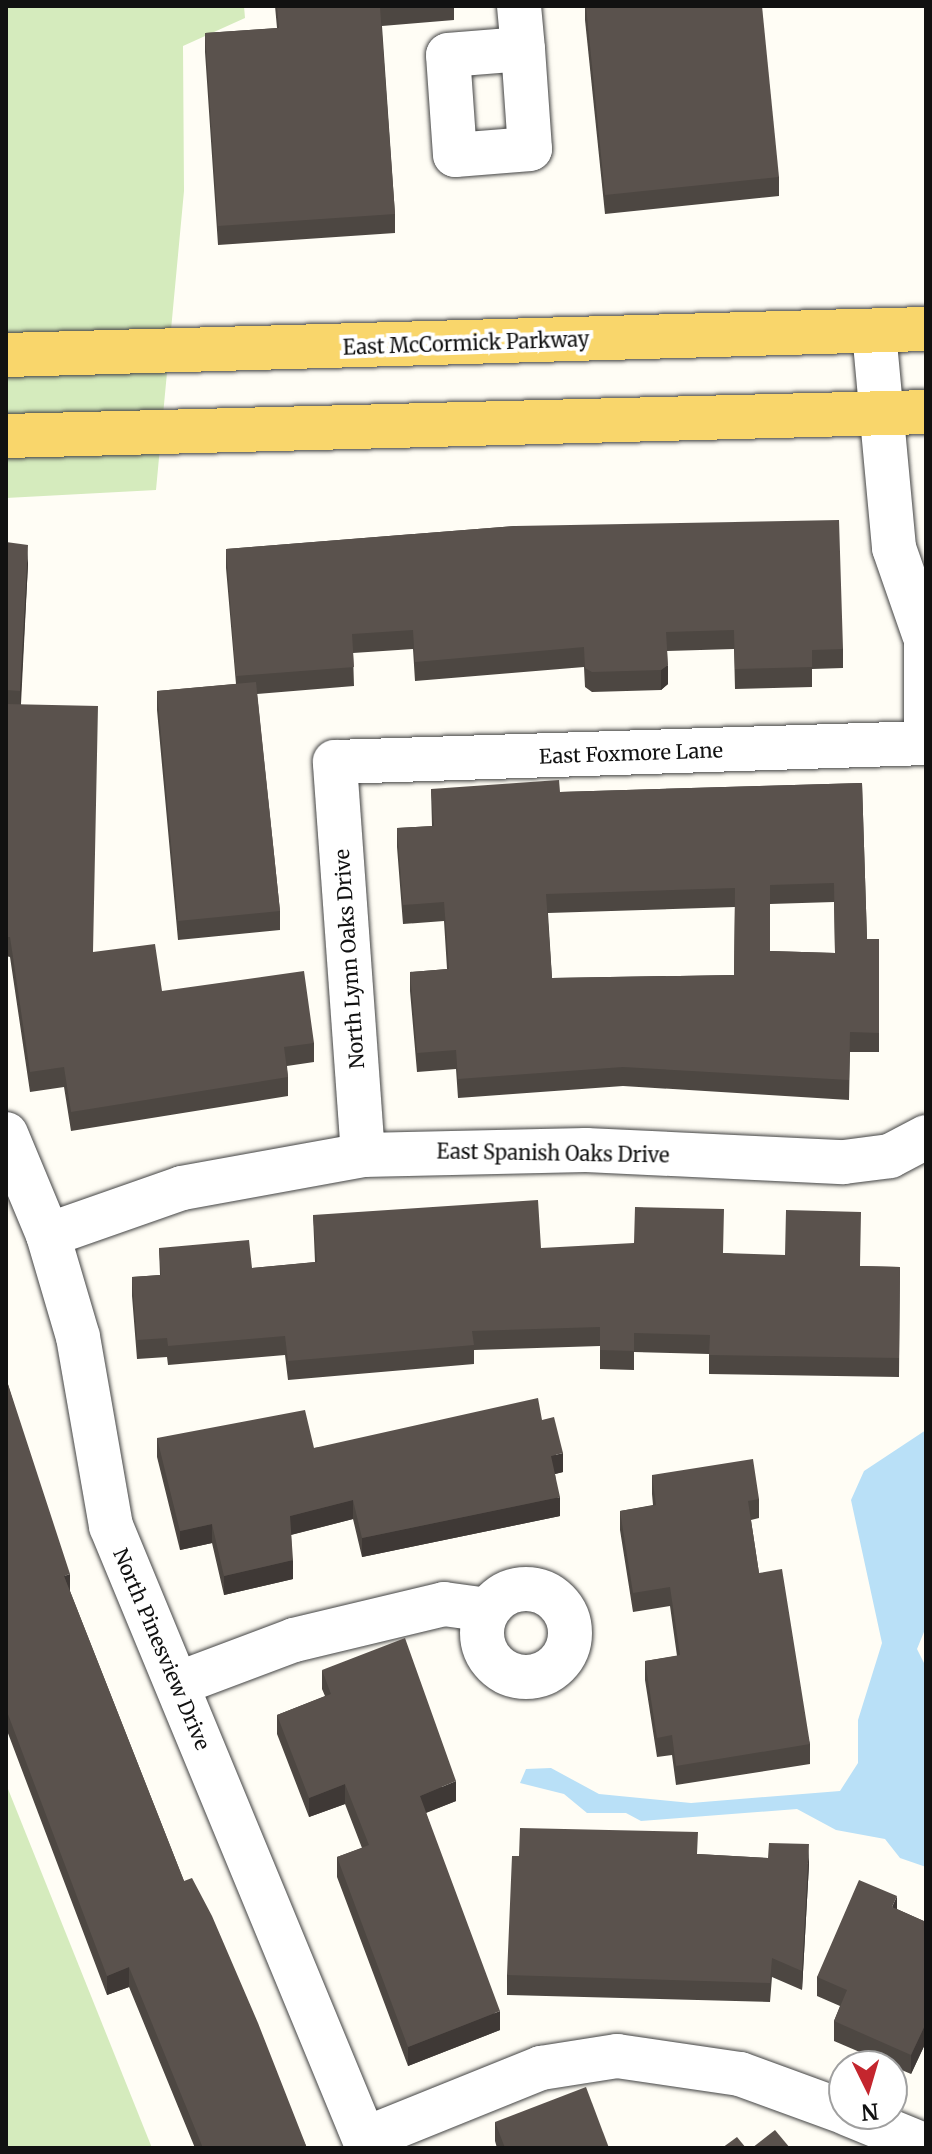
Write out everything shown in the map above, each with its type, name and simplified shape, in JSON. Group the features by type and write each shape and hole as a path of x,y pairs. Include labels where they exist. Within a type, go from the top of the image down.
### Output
{"main road":[{"name":"East McCormick Parkway","path":"6,355 926,329"},
{"path":"6,436 926,412"}],"street":[{"path":"519,6 523,49"},
{"path":"874,332 894,548 925,631 926,730"},
{"name":"East Foxmore Lane","path":"335,762 926,743"},
{"name":"North Lynn Oaks Drive","path":"335,762 363,1155"},
{"name":"North Pinesview Drive","path":"6,1134 48,1235 78,1337 111,1526 367,2144"},
{"name":"East Spanish Oaks Drive","path":"48,1235 182,1188 363,1155 516,1149 844,1162 924,1140"},
{"path":"177,1684 294,1640 399,1614 454,1603 488,1610"},
{"path":"367,2144 541,2068 617,2056 686,2060 828,2107"},
{"path":"887,2130 926,2146"}],"green space":[{"path":"6,6 244,6 245,18 183,46 184,191 156,490 6,498"},
{"path":"6,1784 152,2148 6,2148"}],"water":[{"path":"926,1430 926,1627 917,1649 926,1667 926,1867 900,1858 885,1839 836,1830 797,1809 641,1821 626,1813 587,1813 564,1794 520,1783 526,1769 551,1768 599,1794 691,1803 840,1791 858,1763 858,1720 882,1643 851,1500 864,1471"}],"building":[{"path":"277,6 393,6 380,7 395,214 218,226 205,33 279,28"},
{"path":"586,6 762,6 779,177 605,195"},
{"path":"839,520 843,649 812,650 812,667 735,669 734,630 666,632 668,665 661,670 592,672 585,668 584,647 415,662 413,630 352,634 354,667 236,676 226,549 515,526"},
{"path":"6,542 28,545 20,691 6,690"},
{"path":"256,682 280,911 178,921 157,691"},
{"path":"6,704 98,706 93,952 155,944 162,991 304,971 314,1043 284,1047 288,1077 71,1112 64,1067 30,1072 10,937 6,937"},
{"path":"559,780 560,792 862,783 867,939 879,939 879,1033 850,1032 849,1080 623,1067 458,1079 456,1050 417,1053 410,972 449,969 444,902 403,905 397,828 434,826 431,789","holes":["834,883 835,953 770,951 770,885","735,888 734,975 552,978 546,894"]},
{"path":"538,1200 541,1248 634,1243 635,1207 724,1209 723,1253 785,1255 786,1210 861,1212 860,1266 900,1267 899,1358 709,1355 710,1335 634,1333 634,1351 600,1350 600,1327 472,1331 474,1345 288,1361 285,1336 168,1346 167,1338 137,1340 132,1277 161,1275 159,1248 249,1240 252,1268 317,1262 313,1215"},
{"path":"6,1378 70,1574 64,1576 184,1881 192,1878 212,1916 307,2148 203,2148 129,1967 107,1976 6,1709"},
{"path":"538,1398 542,1420 554,1417 563,1453 551,1456 560,1497 362,1538 353,1500 290,1516 293,1560 224,1576 212,1524 180,1531 157,1438 305,1410 314,1448"},
{"path":"753,1459 759,1499 748,1501 759,1573 782,1569 810,1744 676,1766 672,1735 657,1738 645,1661 680,1655 670,1587 633,1593 620,1511 656,1505 652,1475"},
{"path":"405,1638 456,1781 420,1796 500,2011 408,2047 337,1857 369,1845 345,1784 309,1798 277,1715 331,1694 322,1670"},
{"path":"520,1828 698,1832 697,1854 768,1858 769,1843 809,1844 802,1971 772,1958 770,1983 507,1975 512,1856 519,1856"},
{"path":"859,1880 897,1896 892,1907 926,1922 926,2023 911,2055 908,2050 900,2050 834,2021 847,1990 817,1977"},
{"path":"586,2087 609,2148 505,2148 495,2122"},
{"path":"775,2130 790,2148 752,2148"},
{"path":"737,2137 746,2148 722,2148"}]}
